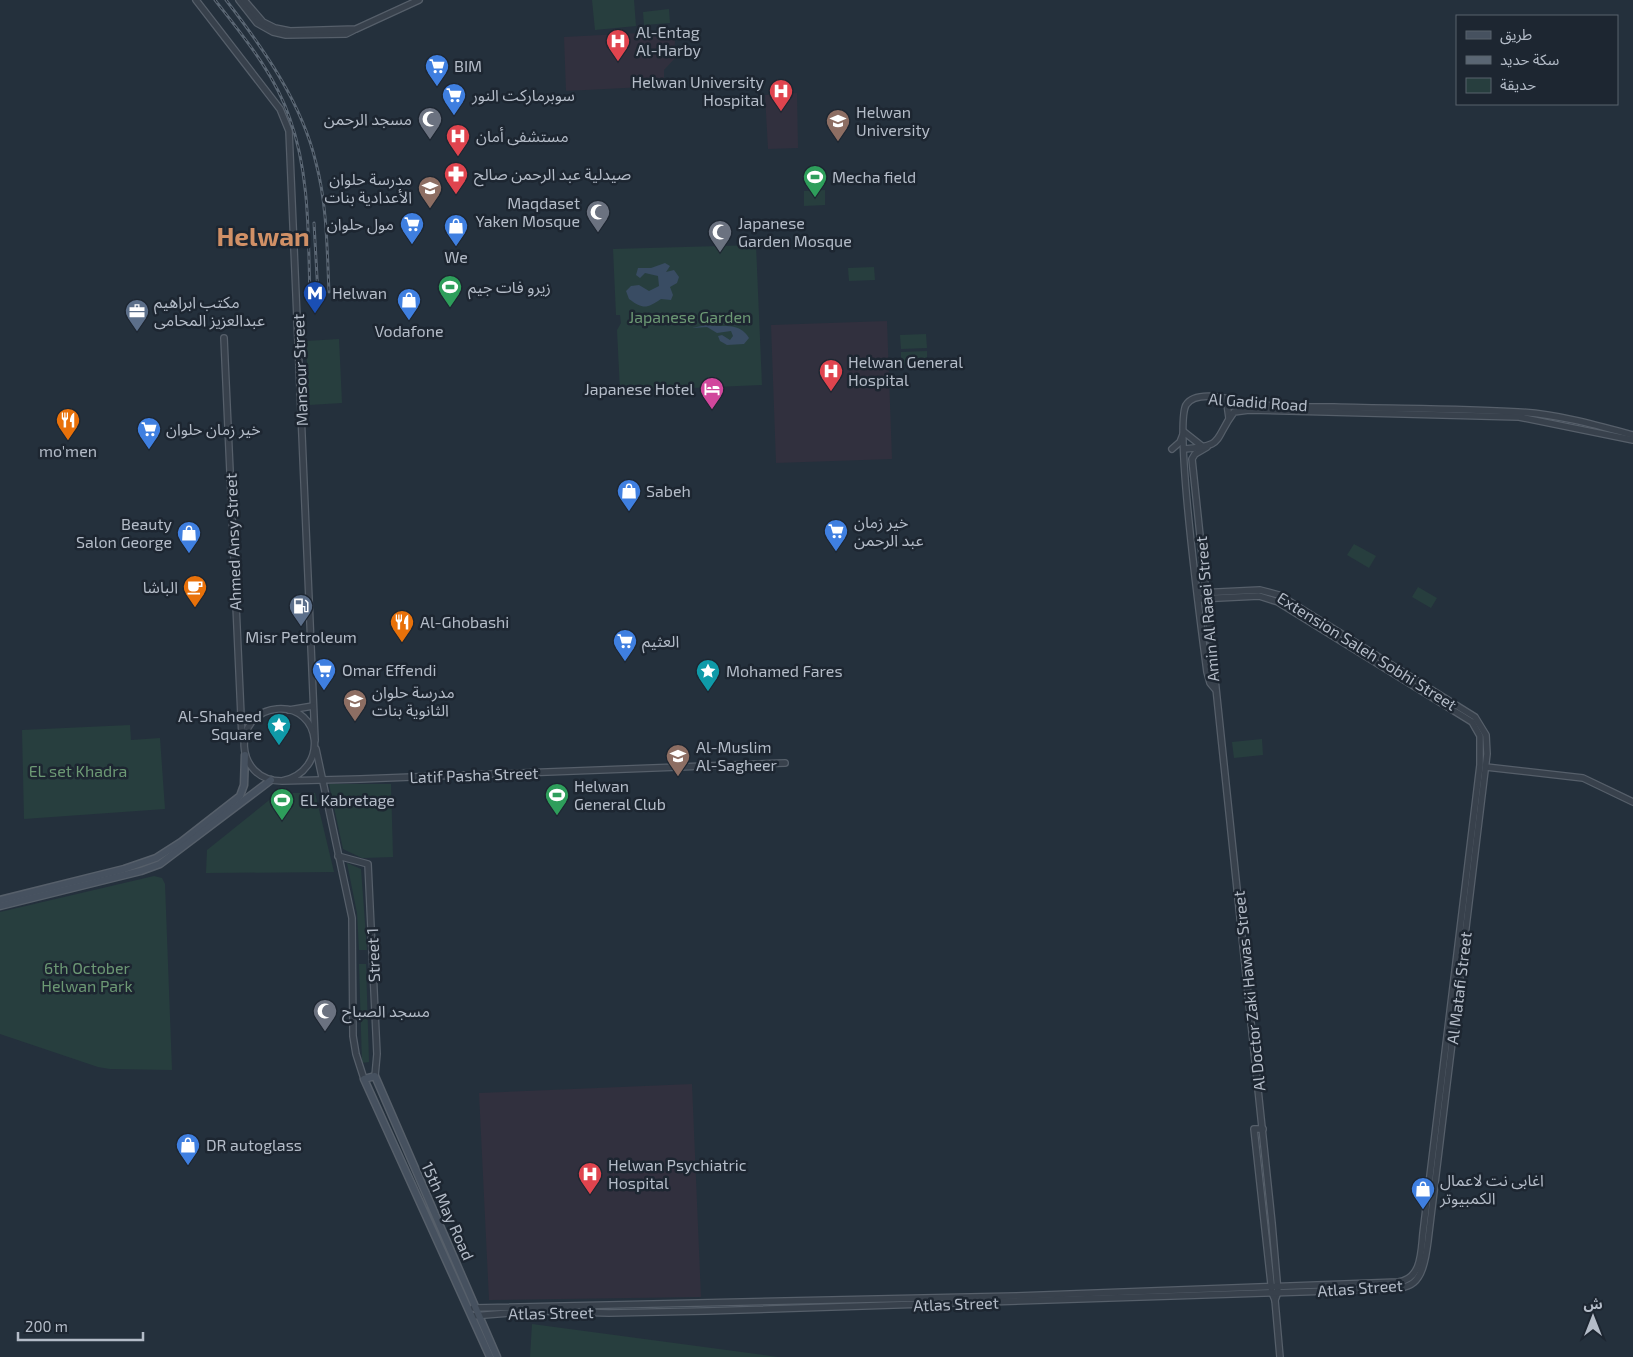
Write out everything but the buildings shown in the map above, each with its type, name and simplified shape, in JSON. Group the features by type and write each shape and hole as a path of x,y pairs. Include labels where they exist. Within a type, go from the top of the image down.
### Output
{"main road":[{"path":"0,900 124,869 156,858 169,851 240,796 244,785 245,755"},
{"path":"0,906 134,873 160,864 271,780"},
{"path":"364,1079 375,1076"},
{"name":"15th May Road","path":"375,1076 472,1308 490,1357"},
{"name":"15th May Road","path":"364,1079 472,1308"},
{"name":"15th May Road","path":"475,1316 497,1357"}],"street":[{"name":"Mansour Street","path":"196,0 280,109 286,120 292,175 315,742 321,779 352,918 354,1036 356,1054 364,1079"},
{"path":"239,0 257,23 279,34 346,34 356,29"},
{"path":"244,0 263,22 281,30 356,29 366,27 419,0"},
{"name":"Ahmed Ansy Street","path":"224,338 239,685 244,745"},
{"path":"1209,397 1227,404 1229,418"},
{"name":"Al Gadid Road","path":"1184,449 1186,406 1194,399 1209,397 1222,397 1265,406 1519,412 1568,420 1633,435"},
{"name":"Al Gadid Road","path":"1206,447 1219,440 1229,418 1237,410 1519,417 1633,440"},
{"path":"1172,449 1180,442 1184,432 1206,447"},
{"path":"1184,449 1206,447"},
{"name":"Amin Al Raaei Street","path":"1206,447 1195,454 1192,459 1216,690"},
{"name":"Amin Al Raaei Street","path":"1184,449 1207,672 1210,683 1216,690"},
{"name":"Extension Saleh Sobhi Street","path":"1198,596 1259,596 1274,600 1473,720"},
{"name":"Al Doctor Zaki Hawas Street","path":"1216,690 1263,1129 1275,1290"},
{"path":"288,710 306,721 315,742 314,754 306,769 290,779 271,780 255,771 245,755 244,745 248,728 260,715 277,709 288,710 314,706"},
{"name":"Al Matafi Street","path":"1423,1261 1486,767 1486,735 1473,720"},
{"name":"Al Matafi Street","path":"1423,1261 1480,765 1480,736 1473,720"},
{"name":"Latif Pasha Street","path":"282,780 785,763"},
{"path":"1486,767 1583,778 1633,802"},
{"name":"Street 1","path":"338,856 368,864 377,1054 375,1076"},
{"path":"1263,1129 1254,1129 1275,1290 1280,1357"},
{"name":"Atlas Street","path":"475,1316 536,1311 625,1313 1275,1290 1403,1281 1415,1273 1423,1261"},
{"name":"Atlas Street","path":"472,1308 535,1305 609,1307 1161,1294"}],"shaded area":[{"name":"Al-Entag Al-Harby","path":"676,31 674,52 676,57 664,70 664,86 566,91 564,37"},
{"name":"Helwan University Hospital","path":"797,93 798,148 768,149 765,95"},
{"path":"665,263 670,266 666,272 674,270 679,277 677,283 670,287 673,295 671,300 661,299 649,306 642,306 629,299 626,291 631,286 639,285 649,291 659,286 658,276 645,273 640,278 636,275 638,268 651,268"},
{"name":"Helwan General Hospital","path":"887,321 892,459 776,463 771,325"},
{"path":"706,325 735,327 740,329 749,338 744,344 727,345 720,341 718,336 722,335 730,340 733,336 731,331 717,333 707,327 692,328"},
{"name":"Helwan Psychiatric Hospital","path":"692,1084 701,1297 489,1300 479,1093"}],"green space":[{"path":"592,0 634,0 636,26 595,30"},
{"path":"669,9 670,23 644,25 643,12"},
{"name":"Mecha field","path":"825,190 825,205 804,206 804,191"},
{"name":"Japanese Garden","path":"756,245 762,385 620,391 617,330 621,323 620,315 616,315 613,249"},
{"path":"874,267 875,280 849,281 848,268"},
{"path":"926,334 927,348 901,349 900,335"},
{"path":"339,339 342,403 309,405 306,341"},
{"path":"927,351 927,364 901,365 901,352"},
{"path":"1354,544 1376,556 1369,568 1347,555"},
{"path":"1418,587 1437,598 1431,608 1412,597"},
{"name":"EL set Khadra","path":"130,725 131,740 160,738 165,809 24,819 22,730"},
{"path":"1262,739 1263,755 1234,758 1232,742"},
{"path":"329,784 391,784 393,857 362,858 343,849"},
{"name":"EL Kabretage","path":"278,793 315,793 334,872 206,873 207,850"},
{"path":"347,863 361,869 367,950 359,950 357,913"},
{"name":"6th October Helwan Park","path":"154,876 162,878 165,884 172,1070 110,1069 98,1067 0,1034 0,912"},
{"path":"359,964 366,964 369,1062 362,1063"},
{"path":"532,1324 778,1357 530,1357"}],"railway":[{"path":"215,0 247,42 276,86 284,102 297,140 307,206 310,296"},
{"path":"226,0 254,37 280,77 310,141 322,194 326,227 329,292"},
{"path":"314,223 318,295"}],"place":[{"name":"Al-Entag Al-Harby","path":"618,62"},
{"name":"BIM","path":"437,87"},
{"name":"Helwan University Hospital","path":"781,112"},
{"name":"سوبرماركت النور","path":"454,116"},
{"name":"مسجد الرحمن","path":"430,140"},
{"name":"Helwan University","path":"838,142"},
{"name":"مستشفى أمان","path":"458,157"},
{"name":"صيدلية عبد الرحمن صالح","path":"456,195"},
{"name":"Mecha field","path":"815,198"},
{"name":"مدرسة حلوان الأعدادية بنات","path":"430,209"},
{"name":"Maqdaset Yaken Mosque","path":"598,233"},
{"name":"مول حلوان","path":"412,245"},
{"name":"We","path":"456,247"},
{"name":"Japanese Garden Mosque","path":"720,253"},
{"name":"زيرو فات جيم","path":"450,308"},
{"name":"Helwan","path":"315,314"},
{"name":"Vodafone","path":"409,321"},
{"name":"مكتب ابراهيم عبدالعزيز المحامى","path":"137,332"},
{"name":"Helwan General Hospital","path":"831,392"},
{"name":"Japanese Hotel","path":"712,410"},
{"name":"mo'men","path":"68,441"},
{"name":"خير زمان حلوان","path":"149,450"},
{"name":"Sabeh","path":"629,512"},
{"name":"خير زمان عبد الرحمن","path":"836,552"},
{"name":"Beauty Salon George","path":"189,554"},
{"name":"الباشا","path":"195,608"},
{"name":"Misr Petroleum","path":"301,627"},
{"name":"Al-Ghobashi","path":"402,643"},
{"name":"العثيم","path":"625,662"},
{"name":"Omar Effendi","path":"324,691"},
{"name":"Mohamed Fares","path":"708,692"},
{"name":"مدرسة حلوان الثانوية بنات","path":"355,722"},
{"name":"Al-Shaheed Square","path":"279,746"},
{"name":"Al-Muslim Al-Sagheer","path":"678,777"},
{"name":"Helwan General Club","path":"557,816"},
{"name":"EL Kabretage","path":"282,821"},
{"name":"مسجد الصباح","path":"325,1032"},
{"name":"DR autoglass","path":"188,1166"},
{"name":"Helwan Psychiatric Hospital","path":"590,1195"},
{"name":"اغابى نت لاعمال الكمبيوتر","path":"1423,1210"}],"district":[{"name":"Helwan","path":"263,237"}]}
